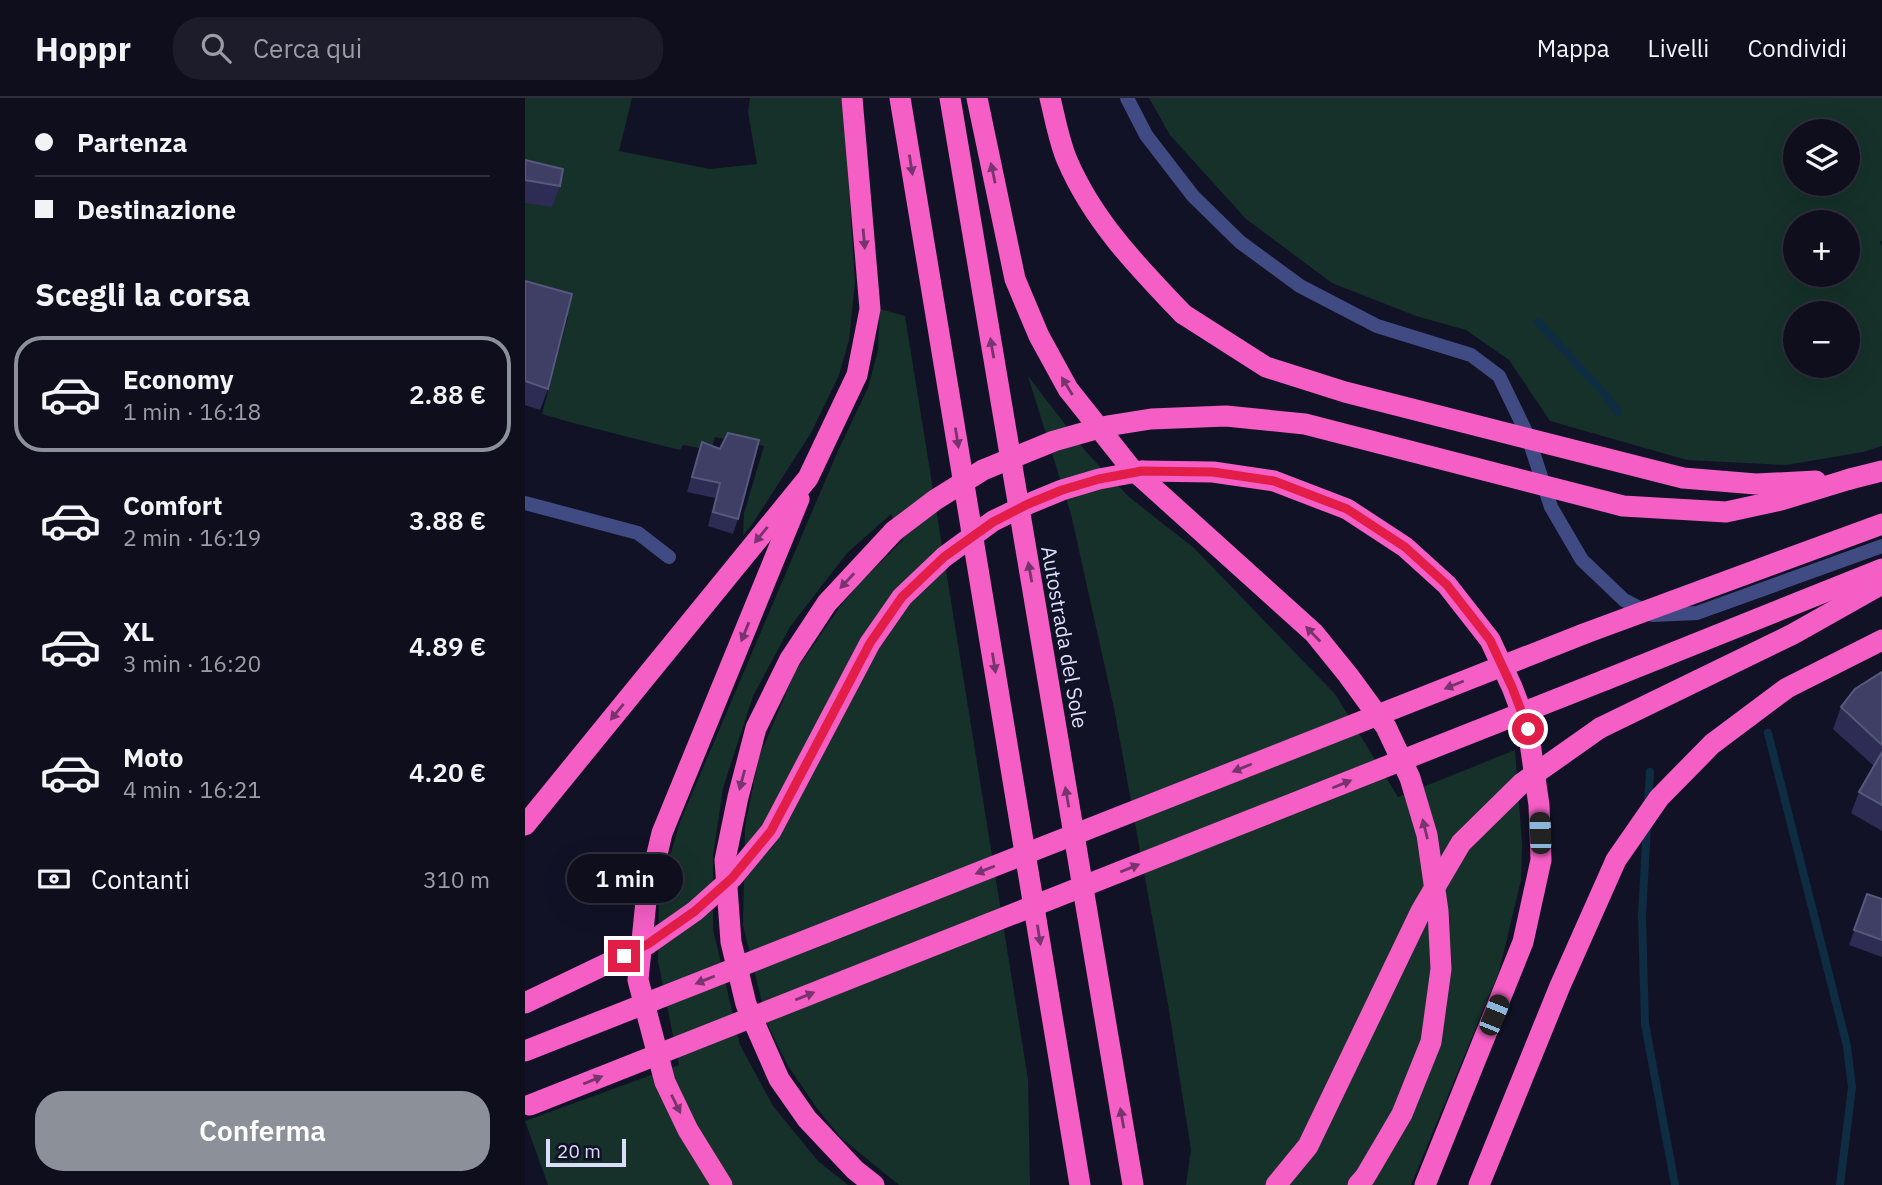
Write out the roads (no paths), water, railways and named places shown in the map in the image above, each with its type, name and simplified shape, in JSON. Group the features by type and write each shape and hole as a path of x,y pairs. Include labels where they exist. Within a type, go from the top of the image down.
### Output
{"highway":[{"path":"722,1185 688,1130 665,1082 638,980 646,901 663,833 808,478 857,375 870,309 852,98"},
{"path":"900,98 1080,1185"},
{"name":"Autostrada del Sole","path":"950,98 1133,1185"},
{"path":"977,98 1015,279 1039,336 1068,389 1130,467 1314,633 1386,727 1410,778 1427,835 1438,911 1441,969 1431,1042 1402,1114 1358,1185"},
{"path":"1049,98 1067,159 1092,209 1130,258 1183,314 1266,367 1345,392 1683,478 1756,484 1850,480"},
{"path":"874,1185 855,1170 807,1119 779,1079 746,1004 731,942 725,860 756,728 790,659 827,603 894,531 935,500 983,470 1054,441 1107,426 1151,419 1226,416 1305,424 1623,506 1726,512 1781,500 1882,471"},
{"path":"525,1003 648,944 695,911 732,878 771,831 870,643 902,597 944,557 993,522 1062,490 1099,479 1142,471 1213,472 1274,481 1347,509 1405,547 1447,585 1490,640 1528,729 1539,805 1541,860 1523,942 1425,1185"},
{"path":"525,825 808,478"},
{"path":"525,1051 1586,633 1882,524"},
{"path":"525,1107 1882,569"},
{"path":"1276,1185 1308,1146 1421,911 1461,843 1513,791 1600,728 1793,634 1882,583"},
{"path":"1479,1185 1560,986 1616,860 1659,798 1712,744 1787,688 1882,640"}],"street":[{"path":"1127,98 1146,135 1193,196 1240,242 1300,286 1377,326 1471,355 1499,376 1527,434 1551,508 1582,560 1624,600 1654,615 1697,613 1882,545"},
{"path":"525,503 638,533 669,557"}],"waterway":[{"path":"1538,322 1618,412"},
{"path":"1768,733 1847,1046 1852,1087 1840,1185"},
{"path":"1648,804 1650,772"},
{"path":"1647,824 1642,916 1645,1024 1675,1185"}]}
